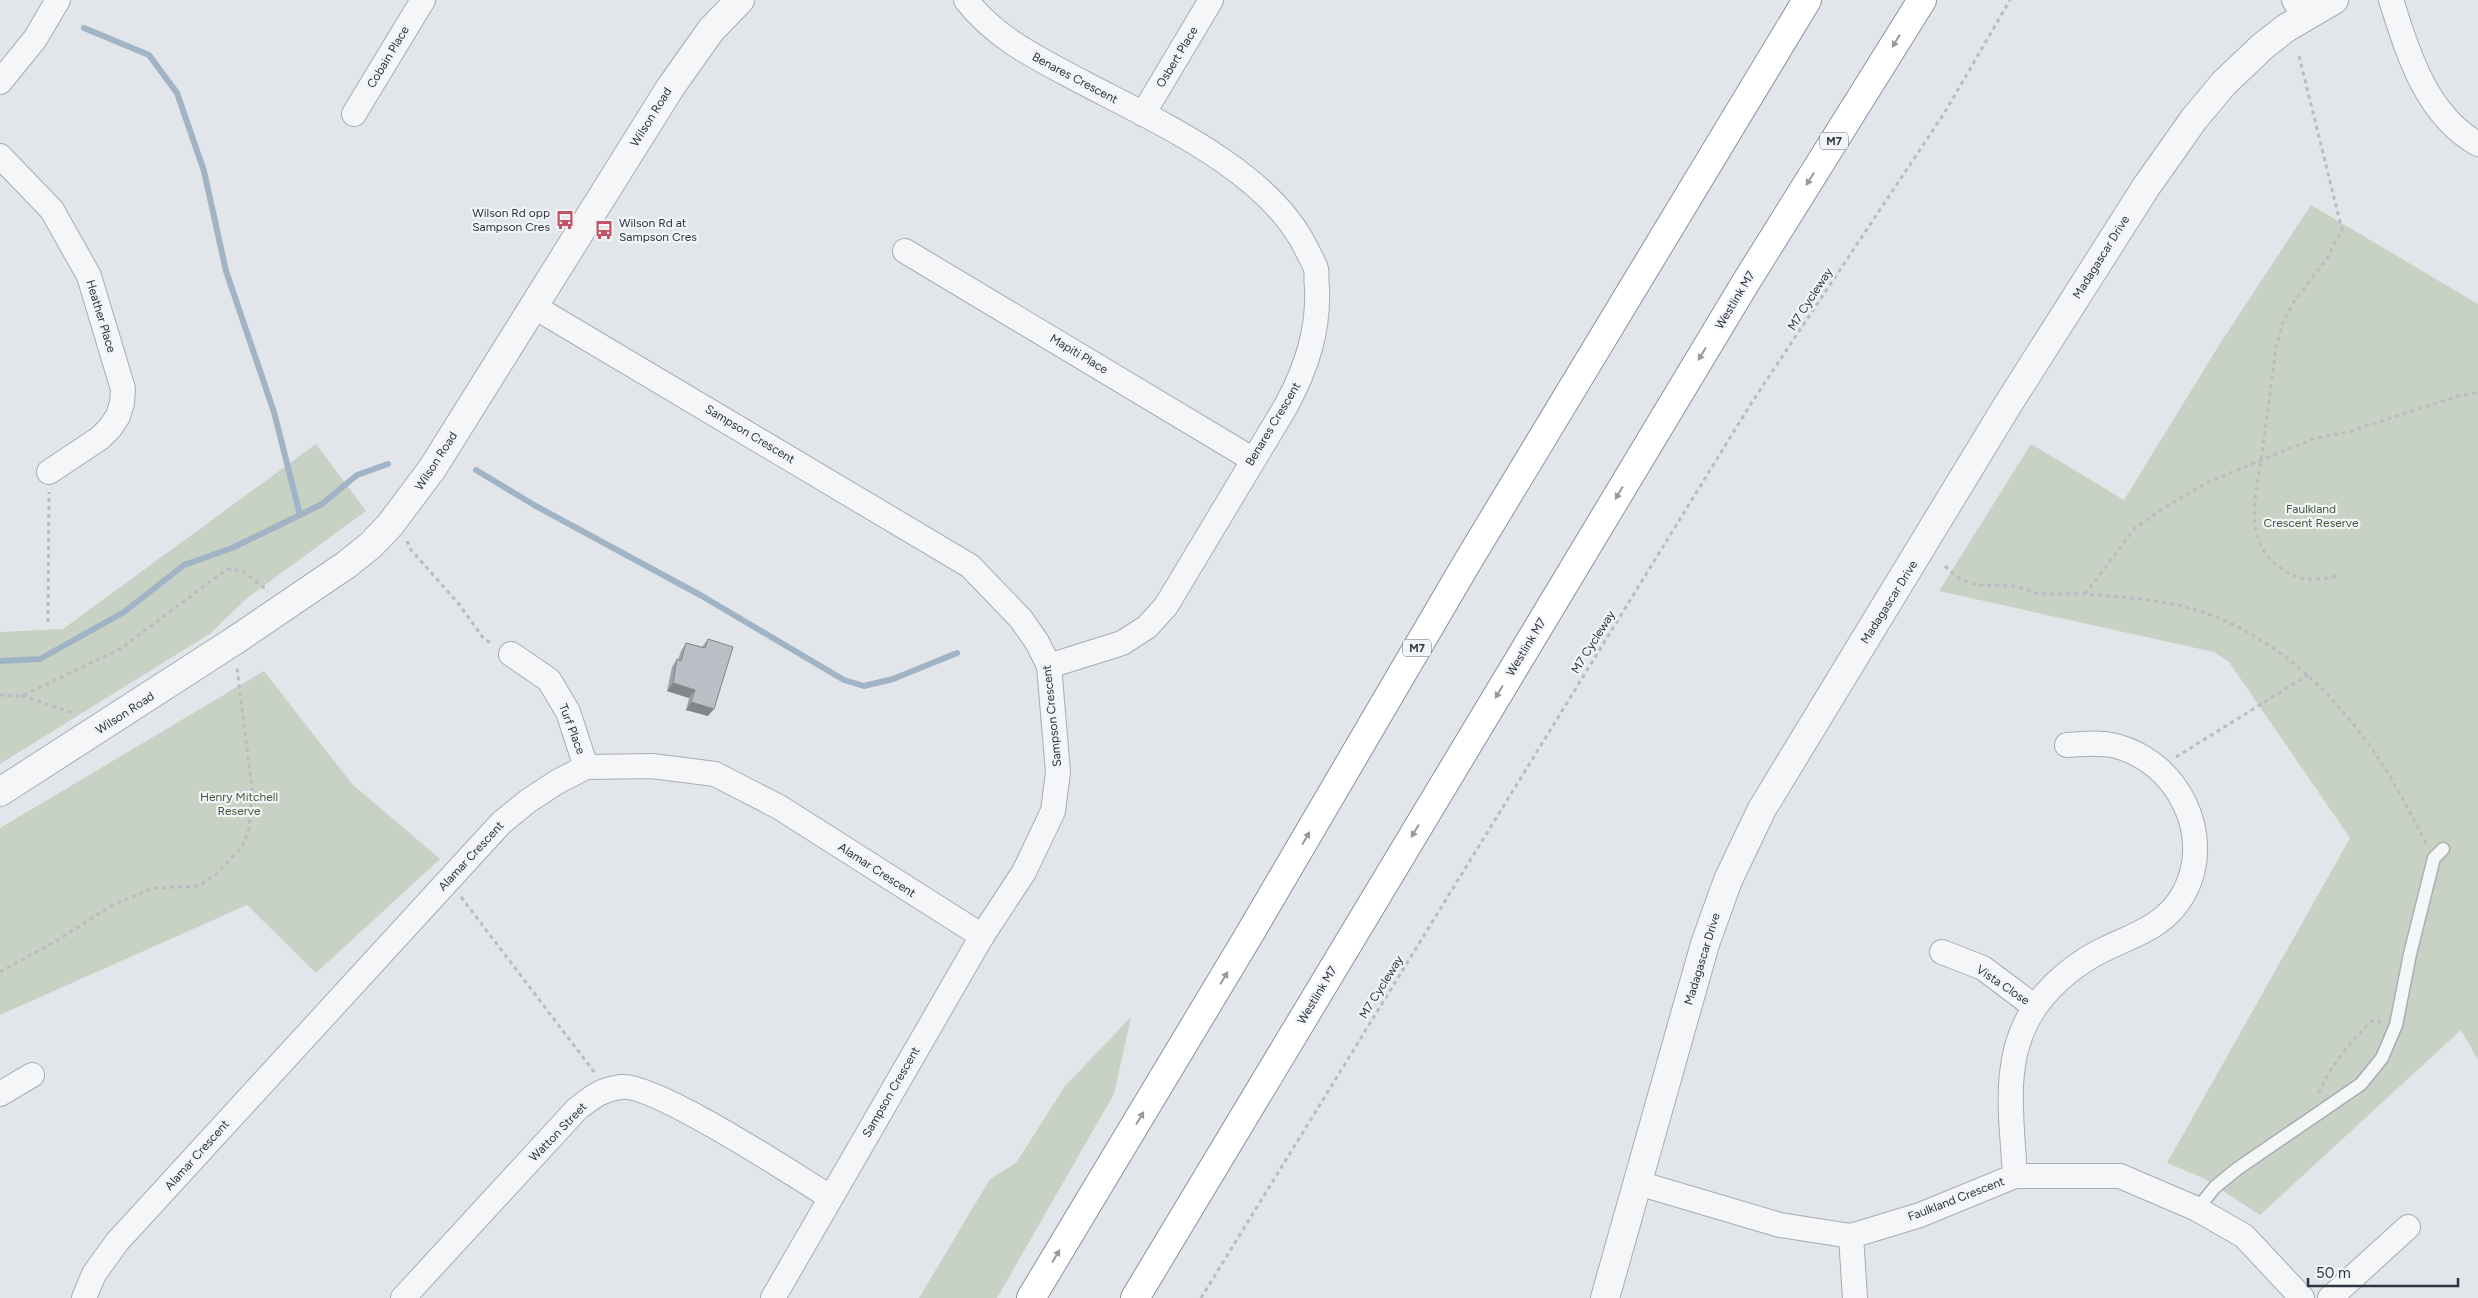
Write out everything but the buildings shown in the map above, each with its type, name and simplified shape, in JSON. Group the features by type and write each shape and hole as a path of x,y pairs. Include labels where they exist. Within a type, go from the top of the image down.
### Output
{"highway":[{"name":"M7","path":"1031,1298 1239,952 1468,561 1807,0"},
{"name":"Westlink M7","path":"1135,1298 1746,282 1922,0"}],"street":[{"path":"0,82 35,39 58,0"},
{"name":"Cobain Place","path":"354,114 423,0"},
{"name":"Benares Crescent","path":"966,0 991,28 1021,50 1143,114 1212,154 1248,179 1274,203 1298,233 1316,268 1318,301 1313,339 1302,376 1166,606 1147,627 1122,643 1049,666"},
{"name":"Osbert Place","path":"1143,114 1211,0"},
{"name":"Madagascar Drive","path":"1605,1298 1713,921 1731,873 1770,795 2007,406 2146,187 2194,119 2224,83 2299,8 2334,0"},
{"path":"2391,0 2409,56 2430,96 2457,128 2478,144"},
{"name":"Wilson Road","path":"0,792 312,589 371,545 390,525 432,469 670,88 731,3"},
{"name":"Heather Place","path":"0,156 52,210 81,259 89,276 123,389 118,416 110,428 100,438 50,472"},
{"name":"Mapiti Place","path":"905,251 1252,460"},
{"name":"Sampson Crescent","path":"533,306 970,566 1021,619 1037,642 1049,666 1058,772 1053,810 1040,842 1024,872 982,936 830,1197 774,1298"},
{"name":"Turf Place","path":"511,654 549,680 568,712 586,768"},
{"path":"2016,1176 2011,1076 2021,1035 2035,1007 2052,988 2086,960 2157,925 2184,894 2195,860 2191,817 2184,800 2173,784 2158,768 2139,755 2117,746 2098,743 2067,745"},
{"name":"Alamar Crescent","path":"84,1298 94,1274 118,1242 501,823 542,792 586,768 652,766 715,774 779,807 982,936"},
{"name":"Vista Close","path":"1942,952 1983,968 2035,1007"},
{"path":"0,1094 32,1075"},
{"name":"Watton Street","path":"403,1298 577,1109 598,1092 622,1087 646,1092 677,1106 830,1197"},
{"name":"Faulkland Crescent","path":"1638,1183 1780,1225 1851,1236 1920,1215 2016,1176 2120,1176 2198,1209 2244,1236 2302,1298"},
{"path":"2330,1298 2408,1227"},
{"path":"1851,1236 1855,1298"}],"lane":[{"path":"2198,1209 2215,1187 2237,1169 2361,1084 2382,1058 2396,1025 2410,954 2438,853"}],"path":[{"name":"M7 Cycleway","path":"1200,1298 1732,435 1945,112 2010,0"},
{"path":"2299,56 2342,230 2326,260 2295,300 2283,322 2276,347 2254,511 2261,548 2271,562 2288,573 2315,581 2337,576"},
{"path":"2085,594 2134,528 2208,482 2262,458 2313,439 2351,431 2455,397 2478,392"},
{"path":"48,622 50,472"},
{"path":"407,541 411,550 458,603 484,639 511,654"},
{"path":"1944,566 1962,580 1978,586 2022,588 2034,593 2085,594 2161,602 2228,621 2262,641 2308,675 2354,724 2438,853"},
{"path":"22,696 120,649 227,569 244,571 269,591"},
{"path":"0,972 56,941 119,902 153,888 199,886 216,874 242,847 249,828 252,788 237,668"},
{"path":"2158,768 2308,675"},
{"path":"0,695 22,696 73,713"},
{"path":"448,881 608,1090"},
{"path":"2318,1094 2326,1076 2345,1049 2371,1021 2396,1025"}],"green space":[{"name":"Faulkland Crescent Reserve","path":"2311,205 2478,304 2478,1060 2461,1030 2260,1215 2203,1178 2167,1163 2350,838 2229,662 2214,652 1939,591 2031,444 2124,500 2221,342"},
{"path":"316,444 366,511 247,598 211,633 0,764 0,632 63,629"},
{"name":"Henry Mitchell Reserve","path":"264,671 352,784 440,859 316,973 247,905 0,1015 0,828"},
{"path":"1131,1017 1114,1094 997,1298 919,1298 990,1179 1016,1163 1065,1086"}],"waterway":[{"path":"84,28 149,55 177,93 204,171 226,271 274,412 300,515"},
{"path":"0,661 40,659 124,612 184,565 232,548 300,515 322,504 357,475 388,464"},
{"path":"476,470 534,505 702,596 844,680 864,686 893,679 957,653"}],"place":[{"name":"Wilson Rd opp Sampson Cres","path":"565,220"},
{"name":"Wilson Rd at Sampson Cres","path":"604,230"}]}
